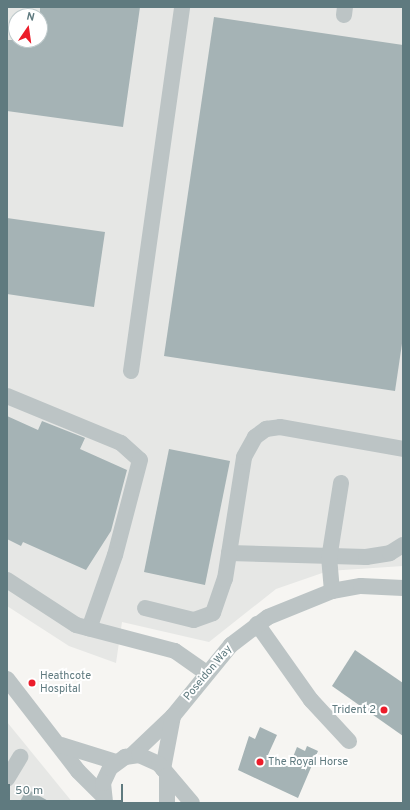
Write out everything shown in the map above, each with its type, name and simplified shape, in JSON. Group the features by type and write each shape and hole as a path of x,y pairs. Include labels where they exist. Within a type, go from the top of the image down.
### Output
{"street":[{"path":"131,371 182,7"},
{"path":"7,396 121,443 135,453 140,460 108,552 89,628"},
{"path":"145,608 194,620 210,616 219,604 229,553 244,457 255,437 266,429 280,427 403,449"},
{"path":"332,591 329,559 341,484"},
{"path":"229,553 329,559 366,557 390,553 403,545"},
{"path":"8,582 49,610 89,628 175,651 207,673"},
{"name":"Poseidon Way","path":"132,756 173,716 231,645 257,624 289,605 332,591 361,586 403,588"},
{"path":"257,624 311,700 349,741"},
{"path":"7,679 61,745 78,771 105,800"},
{"name":"Poseidon Way","path":"166,803 165,773 173,716"},
{"path":"61,745 116,762"},
{"path":"105,800 106,773 116,762 132,756 152,759 192,803"},
{"path":"7,778 20,757"}],"shaded area":[{"path":"7,7 403,7 403,566 328,571 276,589 209,642 122,622 116,663 69,646 7,606"},
{"path":"7,722 73,803 7,803"}],"building":[{"path":"140,7 123,127 7,111 7,40 8,48 48,48 48,8 40,8"},
{"path":"214,17 403,45 403,337 395,391 164,356"},
{"path":"7,218 105,232 94,307 7,294"},
{"path":"7,416 38,430 42,421 85,438 80,449 127,470 111,531 86,570 23,542 21,546 7,539"},
{"path":"169,449 230,461 205,585 144,572"},
{"name":"Trident 2","path":"355,650 403,683 403,736 332,686"},
{"name":"The Royal Horse","path":"260,727 277,735 267,757 289,767 297,747 305,751 307,746 318,751 298,798 238,770 249,736 255,739"},
{"path":"27,789 52,803 19,803"}],"place":[{"name":"Heathcote Hospital","path":"32,683"},
{"name":"Trident 2","path":"384,710"},
{"name":"The Royal Horse","path":"260,762"}]}
